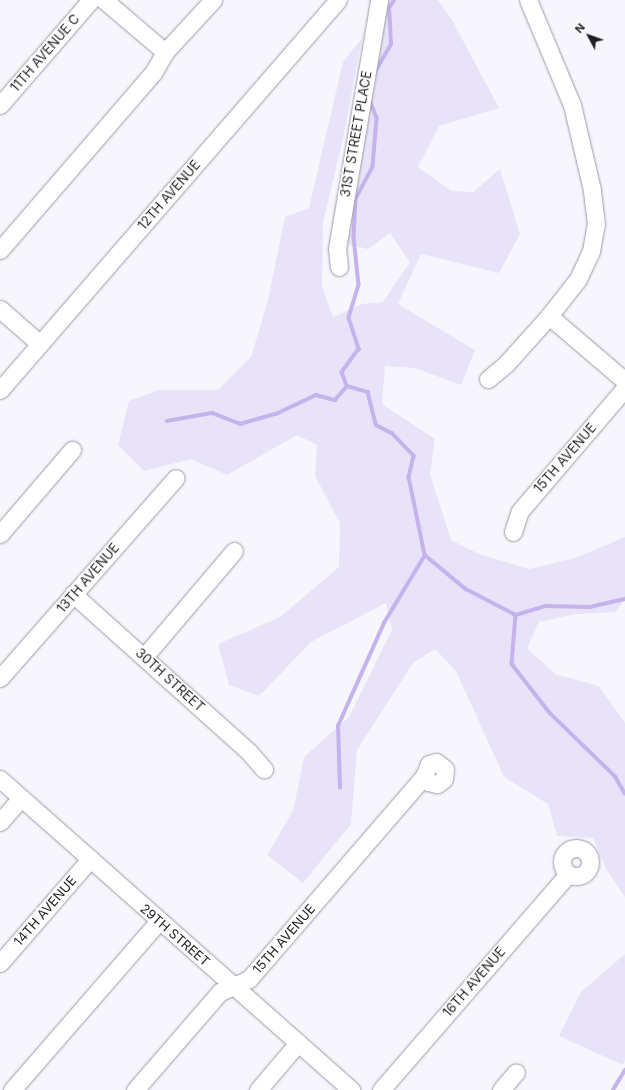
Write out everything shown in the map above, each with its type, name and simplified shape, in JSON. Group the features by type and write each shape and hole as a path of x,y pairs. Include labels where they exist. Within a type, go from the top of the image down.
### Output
{"street":[{"name":"11TH AVENUE C","path":"0,105 90,0"},
{"path":"104,0 165,52"},
{"path":"0,250 153,73 165,52 212,0"},
{"name":"12TH AVENUE","path":"0,390 338,0"},
{"name":"31ST STREET PLACE","path":"339,267 337,249 379,0"},
{"path":"488,379 506,364 549,316 585,265 593,241 595,213 592,190 572,105 528,0"},
{"path":"0,308 40,344"},
{"path":"549,316 625,381"},
{"name":"15TH AVENUE","path":"513,532 520,511 625,388"},
{"path":"0,534 72,450"},
{"name":"13TH AVENUE","path":"0,678 176,478"},
{"path":"144,657 234,551"},
{"name":"30TH STREET","path":"73,594 249,752 264,769"},
{"name":"15TH AVENUE","path":"136,1090 220,992 249,979 424,776"},
{"name":"29TH STREET","path":"0,779 351,1090"},
{"path":"0,822 21,798"},
{"name":"14TH AVENUE","path":"0,963 90,859"},
{"name":"16TH AVENUE","path":"381,1090 568,874"},
{"path":"12,1090 159,921"},
{"path":"258,1090 298,1043"},
{"path":"501,1090 516,1072"}],"shaded area":[{"path":"387,0 438,0 452,20 499,108 439,126 418,167 451,191 473,192 500,169 520,234 499,273 421,254 398,304 475,350 461,385 415,368 385,366 382,404 435,439 430,474 451,540 479,554 529,569 575,558 625,537 625,599 615,612 576,614 539,622 527,648 555,674 599,686 625,723 625,897 606,869 593,838 557,836 548,804 504,777 456,671 435,649 413,663 357,750 351,824 303,883 267,855 293,811 304,757 349,717 392,630 386,603 311,642 259,696 229,685 218,644 280,617 339,567 340,523 315,476 317,445 297,435 227,475 191,459 144,471 118,445 129,401 159,390 218,390 251,357 268,300 285,217 309,208 343,62 362,38 343,139 323,223 322,287 333,317 362,304 383,302 410,262 390,233 368,249 347,244"},
{"path":"625,954 625,1060 623,1065 559,1036 581,992"}],"waterway":[{"path":"375,72 391,44 389,8 394,0"},
{"path":"370,100 377,118 373,167 356,199 354,237 359,285 349,318 359,349 342,372 347,386 368,392 376,425 392,433 414,456 409,477 425,555 466,589 516,615 512,664 550,713 615,776 625,793"},
{"path":"167,421 212,413 240,424 276,414 316,395 335,400 347,386"},
{"path":"340,788 338,726 384,623 425,555"},
{"path":"516,615 545,606 590,607 625,599"},
{"path":"613,1090 625,1070"}]}
